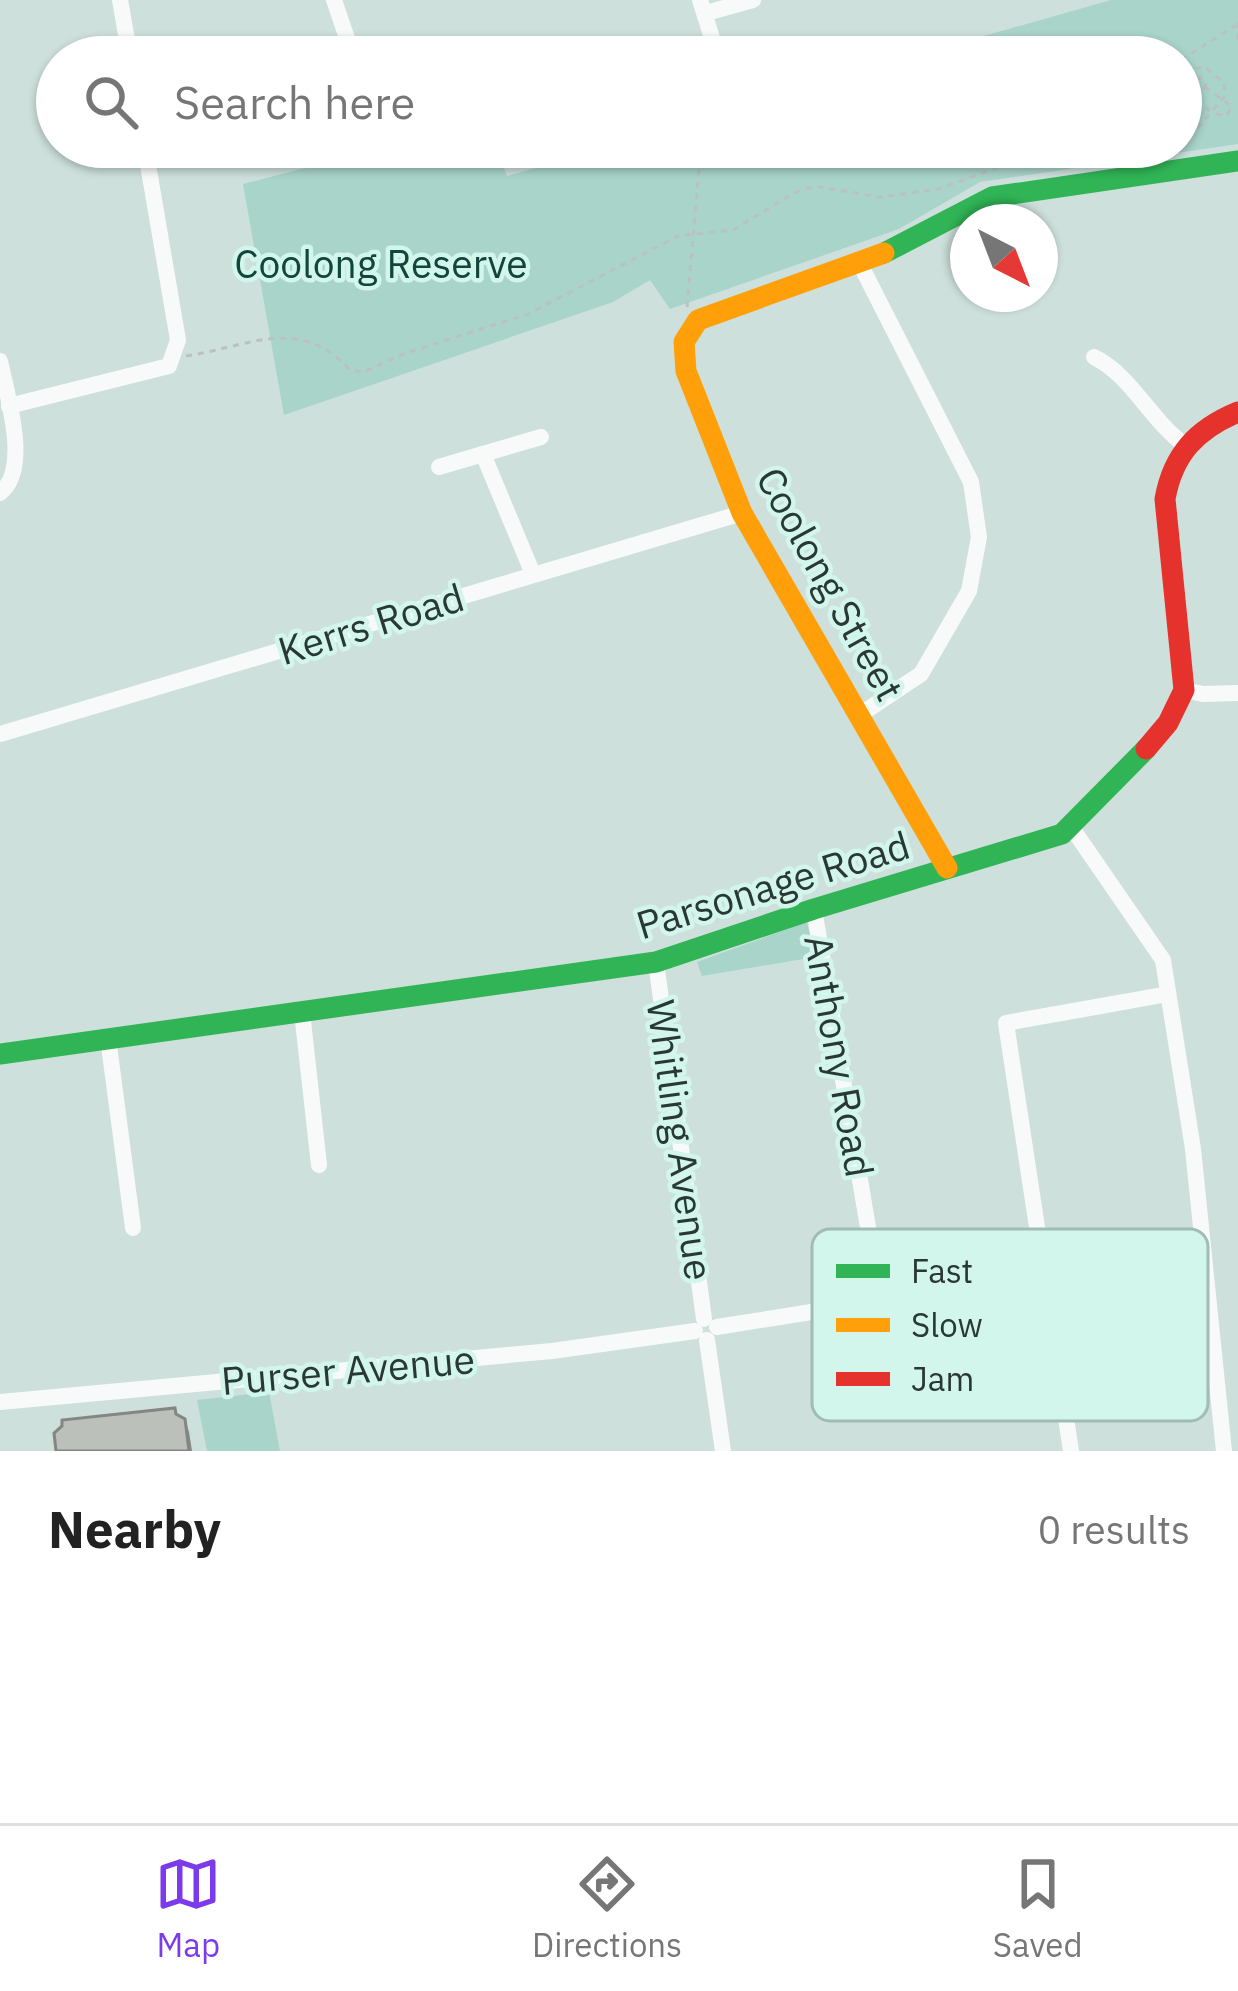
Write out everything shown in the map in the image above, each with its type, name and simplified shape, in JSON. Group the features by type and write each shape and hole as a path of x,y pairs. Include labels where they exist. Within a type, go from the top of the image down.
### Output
{"street":[{"path":"120,0 126,36"},
{"path":"334,0 346,36"},
{"path":"712,36 703,7 753,0"},
{"path":"1202,166 1238,161"},
{"path":"9,406 169,366 178,340 149,168"},
{"path":"698,320 911,242 992,197 1190,168"},
{"path":"859,262 971,482 979,537 968,591 921,674 861,714"},
{"name":"Coolong Street","path":"698,320 684,342 686,371 742,513 946,868"},
{"path":"1094,357 1115,369 1158,424 1185,445"},
{"path":"0,362 16,467 10,484 0,493"},
{"path":"1238,412 1202,429 1185,445 1171,470 1165,500 1186,672 1184,690 1238,693"},
{"path":"439,467 541,437"},
{"path":"484,454 533,574"},
{"name":"Kerrs Road","path":"0,734 742,513"},
{"name":"Parsonage Road","path":"0,1054 656,962 1053,838 1072,828 1168,723 1184,690"},
{"path":"1072,828 1163,960 1201,1229"},
{"name":"Anthony Road","path":"814,909 868,1229"},
{"name":"Whitling Avenue","path":"656,962 722,1451"},
{"path":"1036,1229 1001,1015 1168,994"},
{"path":"302,1012 319,1165"},
{"path":"108,1038 133,1228"},
{"path":"1208,1295 1224,1451"},
{"name":"Purser Avenue","path":"0,1402 552,1351 812,1312"},
{"path":"1067,1421 1072,1451"}],"path":[{"path":"1237,24 1238,45"},
{"path":"1202,46 1237,24"},
{"path":"1202,69 1228,85 1202,123"},
{"path":"1205,87 1210,70"},
{"path":"1202,88 1231,104 1229,114 1220,117 1202,104"},
{"path":"698,320 687,308 699,168"},
{"path":"169,366 187,356 236,343 290,337 315,344 336,355 350,370 364,372 400,355 528,314 678,236 733,230 814,186 880,197 939,189 996,168"},
{"path":"1068,168 1080,170"}],"green space":[{"name":"Coolong Reserve","path":"1111,0 1238,0 1238,144 1202,149 1202,36 984,36"},
{"name":"Coolong Reserve","path":"305,168 504,168 507,176 536,168 1075,168 980,182 899,229 670,309 650,280 613,302 284,415 243,184"},
{"path":"807,922 815,957 702,976 697,962"},
{"path":"269,1392 280,1451 207,1451 197,1400"}],"building":[{"path":"175,1408 185,1419 189,1451 56,1451 54,1433 62,1420"}],"traffic: fast":[{"path":"1202,166 1238,161"},
{"path":"884,253 992,197 1190,168"},
{"path":"0,1054 656,962 1062,834 1146,749"}],"traffic: slow":[{"path":"884,253 698,320 684,342 686,371 742,513 947,868"}],"traffic: jam":[{"path":"1146,749 1168,723 1184,690 1165,499 1169,483 1189,445 1210,426 1238,412"}]}
